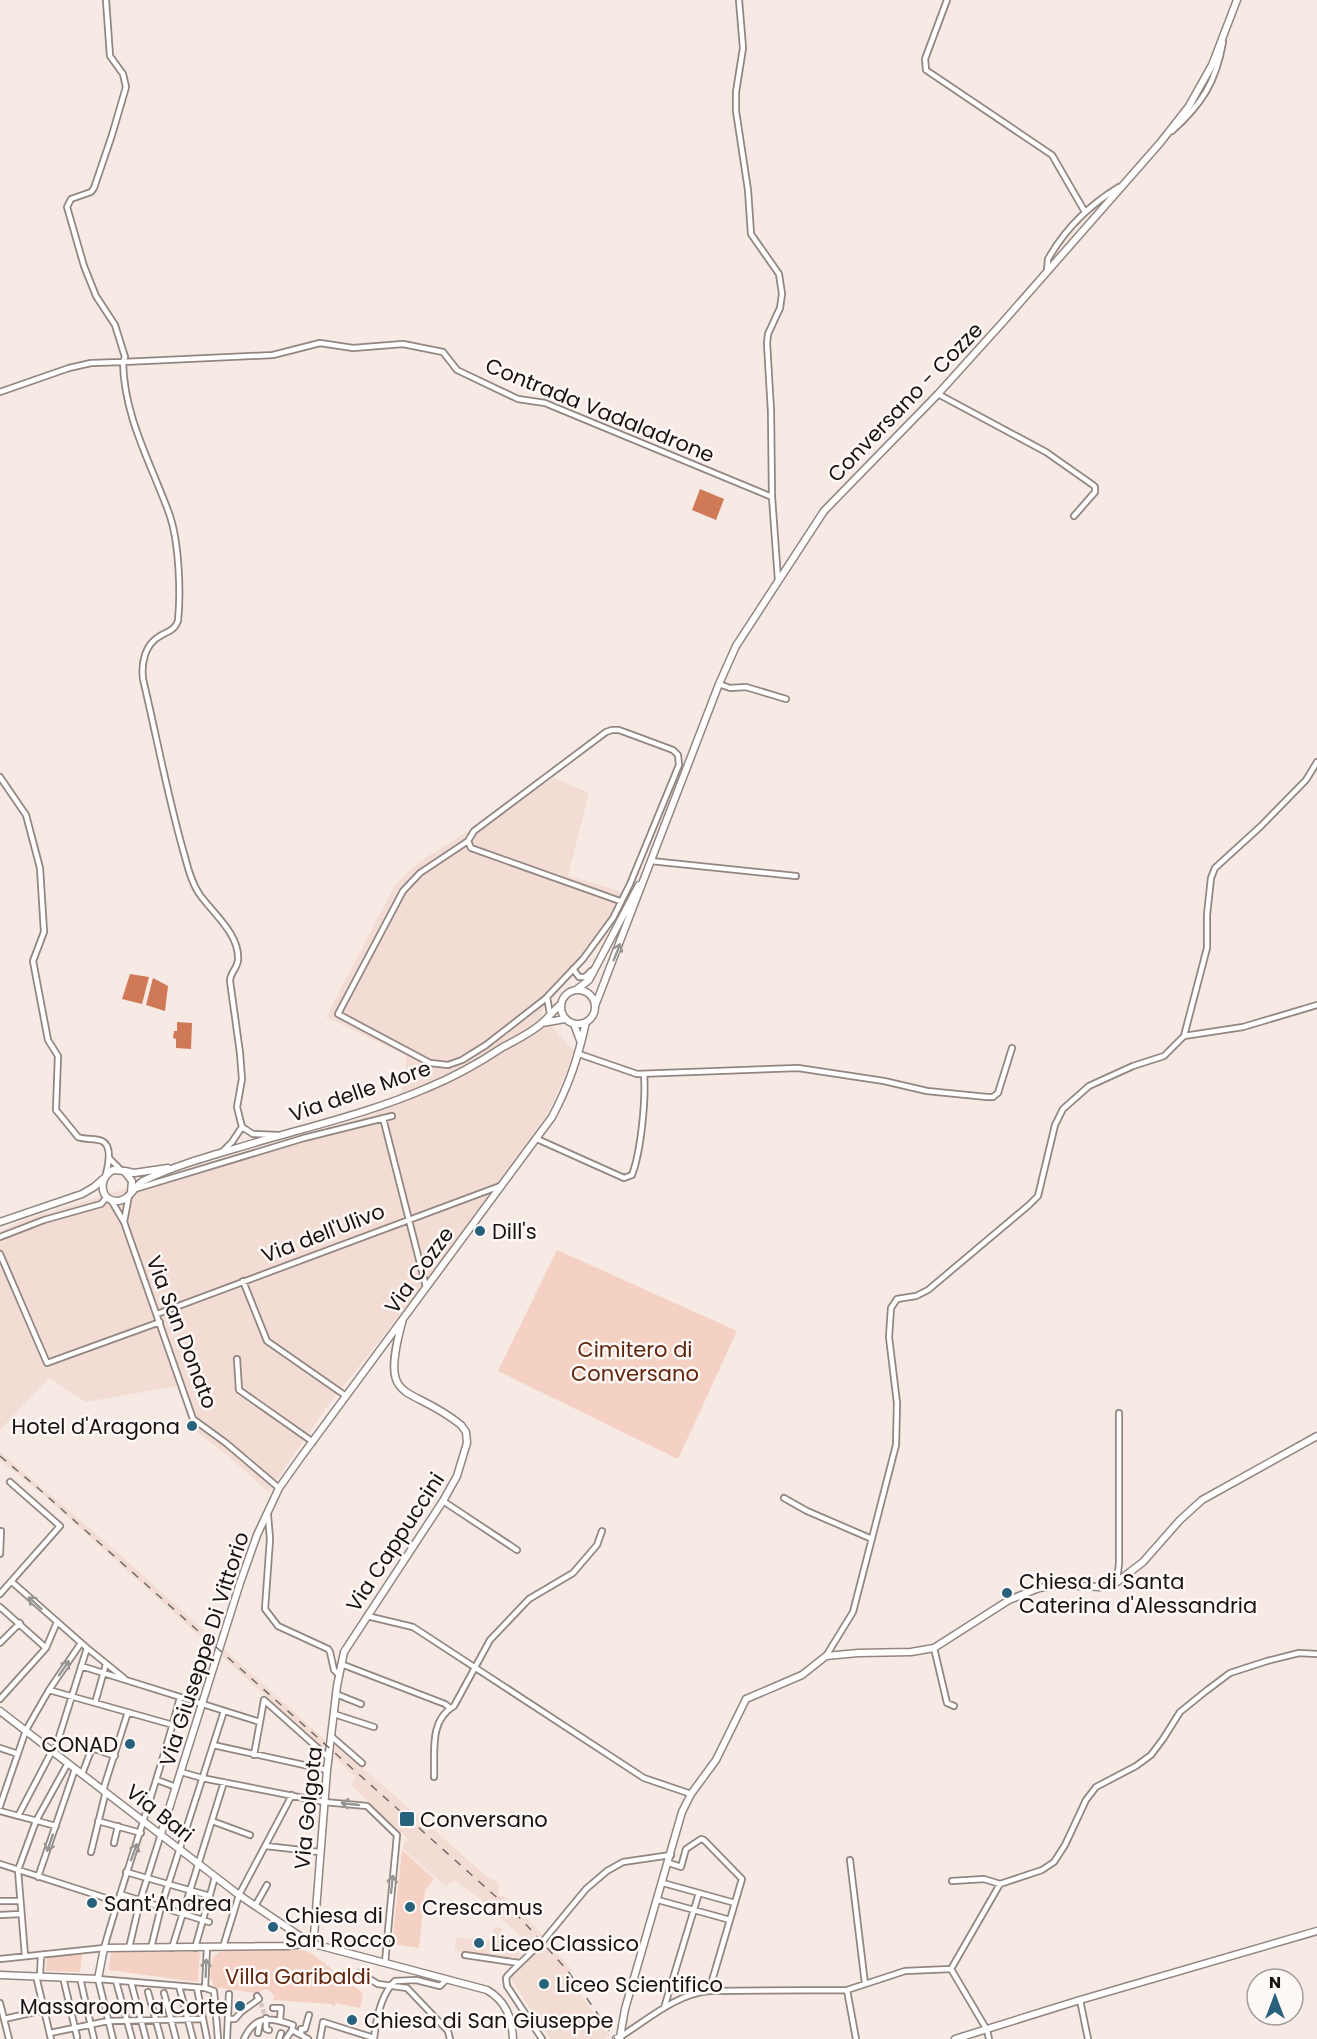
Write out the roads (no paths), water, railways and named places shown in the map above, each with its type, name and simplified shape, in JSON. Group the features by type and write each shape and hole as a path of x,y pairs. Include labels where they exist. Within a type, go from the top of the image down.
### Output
{"main road":[{"name":"Conversano - Cozze","path":"651,861 719,684 736,646 824,511 938,394 1047,274 1160,143 1202,87 1237,0"},
{"path":"542,1024 561,1004 566,995 589,980 651,861"},
{"path":"561,1004 565,1019 574,1024 586,1022 593,1016 651,861"},
{"path":"576,990 591,996 595,1006"},
{"path":"542,1024 565,1019"},
{"name":"Via Cozze","path":"268,1509 279,1488 537,1139 568,1086 579,1054 586,1022"},
{"name":"Via delle More","path":"177,1167 386,1104 425,1089 473,1066 542,1024"},
{"path":"574,1024 581,1043"},
{"path":"82,1194 107,1196 118,1201 139,1183 177,1167"},
{"path":"0,1222 82,1194 94,1187 113,1170 134,1173 177,1167"},
{"path":"122,1171 132,1181 131,1192"},
{"path":"105,1176 102,1186 107,1196"},
{"name":"Via Cappuccini","path":"339,1675 344,1652 443,1501 461,1467 467,1443 466,1432 455,1420 406,1394 394,1376 395,1347 403,1319"},
{"path":"619,2038 625,2009 682,1812 716,1760 746,1699 802,1675 826,1656 910,1652 934,1648 1009,1600 1032,1590 1051,1585 1100,1587 1116,1582 1143,1562 1180,1520 1202,1500 1317,1436"},
{"name":"Via Giuseppe Di Vittorio","path":"161,1834 240,1583 268,1509"},
{"name":"Via Golgota","path":"310,1943 314,1936 319,1852 339,1675"},
{"name":"Via Bari","path":"0,1711 239,1895 310,1943"},
{"path":"955,2039 1317,1931"},
{"path":"288,1946 302,1938"},
{"path":"0,1975 99,1977 104,1950 288,1946 310,1943 487,1990 496,1997 509,2014 513,2039"}],"street":[{"path":"106,0 110,56 123,74 126,87 94,188 91,192 71,199 67,207 92,287 117,330 124,352 123,380 129,412 170,518 177,552 178,621 176,627 150,644 144,658 143,679 184,856 194,885 220,917 237,951 238,961 230,976 242,1079 237,1107 242,1127 253,1134 281,1135"},
{"path":"739,0 743,48 736,92 736,111 748,190 751,234 778,274 782,294 782,302 771,322 766,343 778,581"},
{"path":"947,0 925,59 926,70 1052,155 1086,212"},
{"path":"1047,274 1048,259 1074,222 1098,201 1121,186"},
{"name":"Contrada Vadaladrone","path":"0,392 69,368 91,363 273,355 320,343 353,348 403,344 443,352 457,370 518,399 546,403 772,497"},
{"path":"938,394 1046,452 1093,485 1095,492 1074,516"},
{"path":"719,684 729,688 746,687 786,699"},
{"path":"619,730 673,750 678,755 679,765 630,884 613,918 573,969 547,997 486,1045 462,1060 448,1065 430,1063 338,1014 403,891 420,873 468,841 474,831 606,732 619,730"},
{"path":"826,1656 853,1612 896,1445 897,1403 889,1337 894,1303 897,1299 916,1296 928,1290 1038,1196 1058,1115 1075,1098 1100,1080 1164,1056 1184,1036 1207,948 1208,915 1215,868 1299,788 1317,762"},
{"path":"0,777 26,815 40,868 44,932 33,961 48,1040 58,1056 56,1110 73,1134 106,1144 109,1158 105,1176"},
{"path":"468,841 471,848 620,901"},
{"path":"651,861 796,876"},
{"path":"573,969 579,977 589,975 608,940 620,924"},
{"path":"547,997 561,1004"},
{"path":"547,997 550,1014"},
{"path":"1184,1036 1243,1027 1317,1005"},
{"path":"579,1054 637,1074 798,1068 884,1081 927,1091 993,1097 998,1093 1012,1048"},
{"path":"537,1139 624,1178 632,1175 638,1155 644,1074"},
{"path":"124,1222 131,1192 304,1138 392,1116"},
{"path":"383,1118 426,1287"},
{"path":"219,1154 232,1142 242,1127"},
{"path":"109,1158 122,1171"},
{"name":"Via dell'Ulivo","path":"157,1314 502,1185"},
{"path":"0,1237 44,1220 101,1204 107,1196"},
{"name":"Via San Donato","path":"107,1196 124,1222 193,1419 226,1443 279,1488"},
{"path":"0,1254 47,1363 160,1322"},
{"path":"243,1281 267,1341 346,1396"},
{"path":"237,1359 239,1390 313,1442"},
{"path":"1116,1582 1119,1563 1119,1413"},
{"path":"0,1594 60,1526 10,1482"},
{"path":"784,1498 807,1511 872,1539"},
{"path":"443,1501 517,1550"},
{"path":"268,1509 270,1539 265,1609 278,1626 328,1649 334,1670 339,1675"},
{"path":"0,1554 1,1531"},
{"path":"434,1777 436,1728 450,1708 454,1706 490,1640 529,1599 573,1573 597,1545 602,1531"},
{"path":"12,1582 128,1681"},
{"path":"0,1607 46,1648"},
{"path":"367,1616 413,1627 644,1778 692,1794"},
{"path":"0,1699 46,1648 57,1622"},
{"path":"0,1643 20,1623"},
{"path":"0,1806 26,1730 49,1690 81,1643"},
{"path":"18,1816 53,1752 87,1648"},
{"path":"934,1648 947,1703 954,1706"},
{"path":"952,1881 984,1879 1000,1884 1042,1870 1054,1862 1065,1845 1086,1800 1096,1787 1136,1766 1151,1755 1180,1712 1206,1691 1230,1673 1299,1653 1317,1654"},
{"path":"95,1703 106,1664"},
{"path":"341,1664 445,1704 450,1708"},
{"path":"81,1666 260,1722"},
{"path":"49,1690 173,1725"},
{"path":"336,1694 362,1704"},
{"path":"0,1959 104,1950 126,1872 145,1822 180,1697"},
{"path":"254,1755 264,1700 329,1758"},
{"path":"151,1948 168,1884 224,1711"},
{"path":"91,1852 106,1792 104,1787 128,1712"},
{"path":"334,1714 374,1727"},
{"path":"331,1736 362,1762"},
{"path":"213,1745 327,1770"},
{"path":"0,1748 18,1754"},
{"path":"82,1774 92,1748 115,1756"},
{"path":"26,1956 18,1870 36,1821 68,1763"},
{"path":"38,1877 75,1769"},
{"path":"181,1772 324,1802 367,1806 397,1835 385,1963"},
{"path":"157,1780 177,1786"},
{"path":"172,1948 224,1782"},
{"path":"223,1947 239,1895 292,1795"},
{"path":"0,1811 56,1826"},
{"path":"99,1821 141,1833"},
{"path":"212,1821 250,1835"},
{"path":"114,1843 118,1826"},
{"path":"129,1948 140,1900 161,1834"},
{"path":"669,1863 681,1867 686,1849 701,1839 742,1879 709,1991"},
{"path":"266,1846 319,1852"},
{"path":"542,2039 506,1983 508,1975 543,1941 586,1889 614,1865 671,1856"},
{"path":"850,1860 865,1984"},
{"path":"0,1864 118,1902"},
{"path":"126,1872 210,1896"},
{"path":"195,1948 215,1877"},
{"path":"663,1883 735,1903"},
{"path":"951,1969 1000,1884"},
{"path":"255,1906 267,1885"},
{"path":"664,2009 699,1893"},
{"path":"120,1894 209,1922"},
{"path":"0,1900 20,1901"},
{"path":"658,1900 730,1920"},
{"path":"0,1916 21,1914"},
{"path":"205,1988 207,1947"},
{"path":"41,1955 38,1976 51,2036 108,2021 203,2019"},
{"path":"465,1955 519,1963"},
{"path":"619,2038 687,1996 709,1991 847,1990 905,1971 951,1969"},
{"path":"951,1969 987,2030 989,2039"},
{"path":"359,1973 378,1983 404,1987 410,1991 448,2031 450,2039"},
{"path":"63,1977 77,2037"},
{"path":"113,2039 99,1977 131,1982 146,1988 163,1989 179,1986 214,1991 218,2039"},
{"path":"80,1978 94,2039"},
{"path":"292,2030 301,2034 301,2037 319,2039 322,2024 326,2023 374,2038 375,2024 390,1986 395,1981 416,1980 440,1986 446,1980"},
{"path":"116,1981 132,2039"},
{"path":"131,1982 146,2039"},
{"path":"179,1986 192,2039"},
{"path":"146,1988 161,2039"},
{"path":"197,1988 207,2039"},
{"path":"163,1989 176,2039"},
{"path":"847,1990 856,2039"},
{"path":"227,2039 229,1994"},
{"path":"229,2019 235,2019 259,1999"},
{"path":"1080,2000 1088,2039"},
{"path":"0,2003 9,2039"},
{"path":"273,2008 281,2008 280,2021"},
{"path":"4,2019 44,2010"},
{"path":"301,2034 301,2029 305,2030 309,2015"},
{"path":"266,2018 266,2029 269,2030"},
{"path":"244,2039 251,2027 266,2018 293,2025 286,2039"},
{"path":"258,2033 260,2021"},
{"path":"535,2039 536,2031"}],"tunnel":[{"path":"261,2003 266,2018"}],"railway":[{"path":"0,1456 521,1919 568,1971 615,2039"}],"place":[{"name":"Dill's","path":"480,1231"},
{"name":"Hotel d'Aragona","path":"192,1426"},
{"name":"Chiesa di Santa Caterina d'Alessandria","path":"1007,1593"},
{"name":"CONAD","path":"130,1744"},
{"name":"Conversano","path":"407,1819"},
{"name":"Sant'Andrea","path":"92,1903"},
{"name":"Crescamus","path":"410,1907"},
{"name":"Chiesa di San Rocco","path":"273,1927"},
{"name":"Liceo Classico","path":"479,1943"},
{"name":"Liceo Scientifico","path":"544,1984"},
{"name":"Massaroom a Corte","path":"240,2006"},
{"name":"Chiesa di San Giuseppe","path":"352,2020"}],"park label":[{"name":"Cimitero di Conversano","path":"635,1361"},
{"name":"Villa Garibaldi","path":"298,1976"}]}
